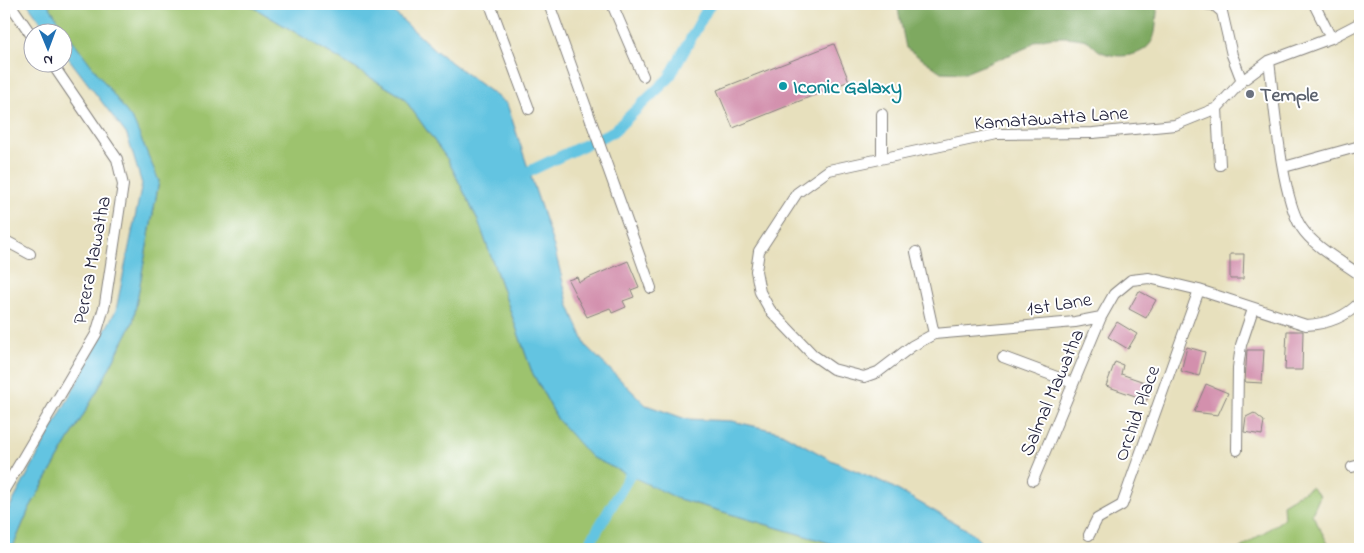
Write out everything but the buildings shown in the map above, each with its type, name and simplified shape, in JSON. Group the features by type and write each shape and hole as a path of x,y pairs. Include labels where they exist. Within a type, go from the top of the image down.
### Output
{"street":[{"path":"10,4 22,22"},
{"path":"490,4 529,109"},
{"path":"550,4 597,131 651,288"},
{"path":"612,4 643,76"},
{"path":"1205,4 1214,5 1222,12 1232,55 1242,81"},
{"path":"1314,4 1331,38"},
{"name":"Kamatawatta Lane","path":"770,310 760,292 756,271 760,250 797,193 829,170 882,157 996,134 1092,132 1175,125 1217,108 1242,81 1269,61 1331,38 1360,23"},
{"path":"1269,61 1289,196 1300,226 1312,240 1360,275"},
{"name":"Perera Mawatha","path":"4,490 96,334 105,304 123,185 116,159 58,72"},
{"path":"1217,108 1220,165"},
{"path":"882,114 882,157"},
{"path":"1284,167 1360,146"},
{"path":"4,240 30,254"},
{"path":"916,252 934,334"},
{"name":"1st Lane","path":"770,310 813,355 833,369 864,377 878,372 912,346 934,334 1076,322 1101,316 1114,294 1131,280 1149,278 1200,290 1306,325 1325,324 1352,310 1360,302"},
{"name":"Orchid Place","path":"1089,535 1098,519 1122,505 1200,290"},
{"path":"1237,450 1238,368 1241,345 1253,309"},
{"name":"Salmal Mawatha","path":"1033,480 1101,316"},
{"path":"1003,357 1073,383"}],"green space":[{"path":"48,4 248,4 403,97 448,160 478,220 532,372 558,420 679,499 850,549 12,549 29,509 100,386 133,322 159,181 72,42 72,22 59,22"},
{"path":"897,4 1158,5 1153,39 1143,50 1136,53 1120,56 1112,55 1098,50 1086,40 1055,37 1039,40 1028,47 965,73 941,72 906,48"},
{"path":"1311,487 1320,496 1312,514 1331,549 1239,549 1284,519 1283,504"}],"water":[{"path":"28,4 48,4 59,22 41,22"},
{"path":"248,4 385,4 436,51 507,104 554,247 569,306 586,346 646,405 686,419 732,421 780,432 831,460 887,484 971,532 988,549 850,549 679,499 591,457 558,420 532,372 478,220 448,160 403,97"},
{"path":"72,39 134,122 159,181 133,322 100,386 29,509 12,549 4,549 4,518 116,310 142,184 127,135 72,63"}],"waterway":[{"path":"515,178 614,131 669,78 710,4"},
{"path":"586,549 630,475"}],"place":[{"name":"Iconic Galaxy","path":"783,86"},
{"name":"Temple","path":"1250,94"}]}
